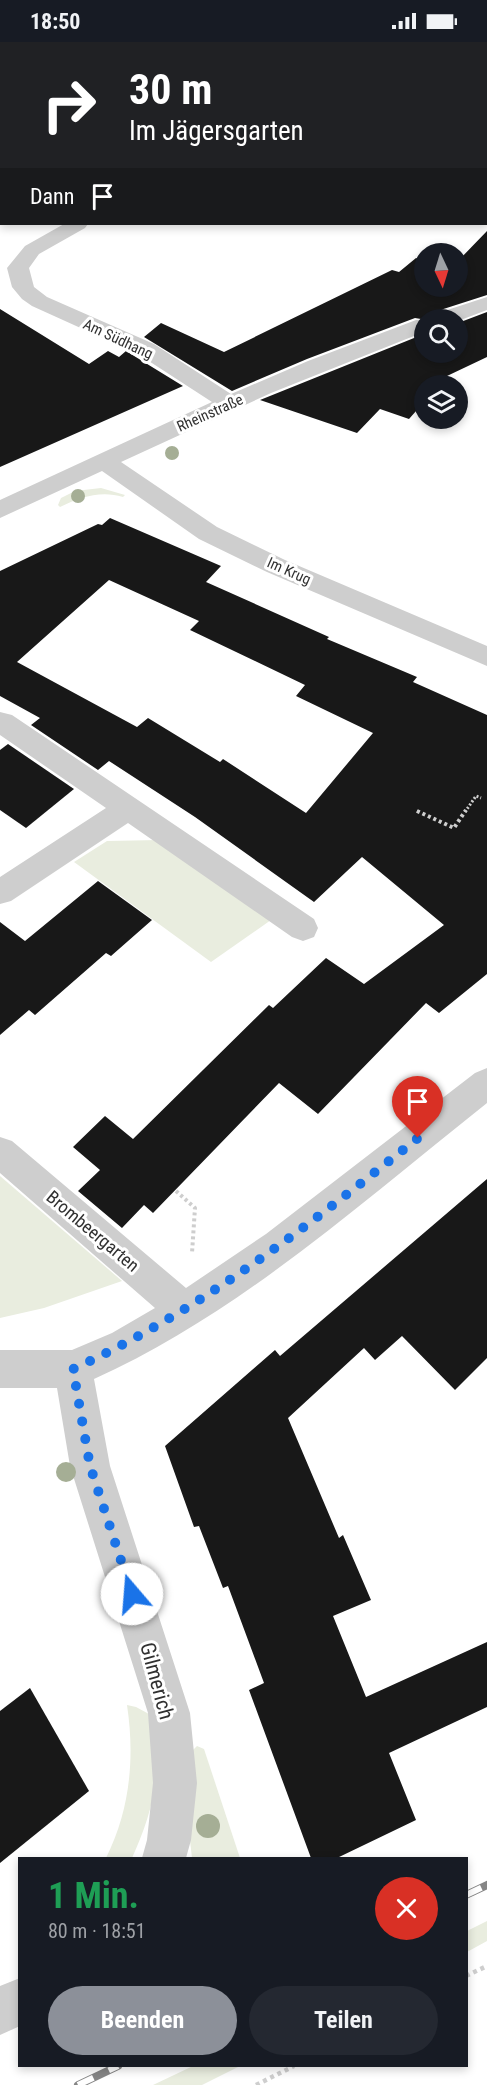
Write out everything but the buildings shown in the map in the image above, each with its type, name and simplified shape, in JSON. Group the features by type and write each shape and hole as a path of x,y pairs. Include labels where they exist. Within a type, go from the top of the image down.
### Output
{"street":[{"name":"Am Südhang","path":"76,225 32,250 9,269 21,287 33,298 146,349 230,404"},
{"path":"468,310 486,304"},
{"name":"Rheinstraße","path":"0,510 230,404 414,329"},
{"name":"Im Krug","path":"104,462 208,533 286,571 487,657"},
{"path":"2,722 303,928"},
{"path":"0,892 128,809"},
{"path":"0,1369 73,1369 125,1346 185,1310 279,1246 487,1083"},
{"name":"Brombeergarten","path":"0,1152 185,1310"},
{"name":"Gilmerich","path":"73,1369 90,1466 169,1713 175,1783 169,1840 164,1857"},
{"path":"0,2011 18,2002"}],"path":[{"path":"417,811 454,828 477,796 481,798"},
{"path":"176,1191 195,1208 190,1251 219,1287"},
{"path":"468,1975 487,1966"},
{"path":"256,2085 292,2067"}],"shaded area":[{"path":"101,488 125,495 123,497 99,494 75,500 60,507 58,505 61,498 75,491"},
{"path":"159,840 271,920 211,962 74,862 107,841"},
{"path":"0,1176 122,1281 44,1308 0,1318"},
{"path":"127,1705 149,1714 156,1760 152,1802 132,1857 106,1857 121,1821 125,1802 130,1764"},
{"path":"197,1746 204,1749 240,1857 192,1857 189,1832 193,1750"},
{"path":"487,1921 487,1941 468,1951 468,1930"},
{"path":"191,2067 238,2067 202,2085 153,2085"}],"railway":[{"path":"468,1894 487,1885"},
{"path":"78,2085 116,2067"}],"route":[{"path":"132,1594 90,1466 73,1369 125,1346 185,1310 279,1246 418,1138"}]}
